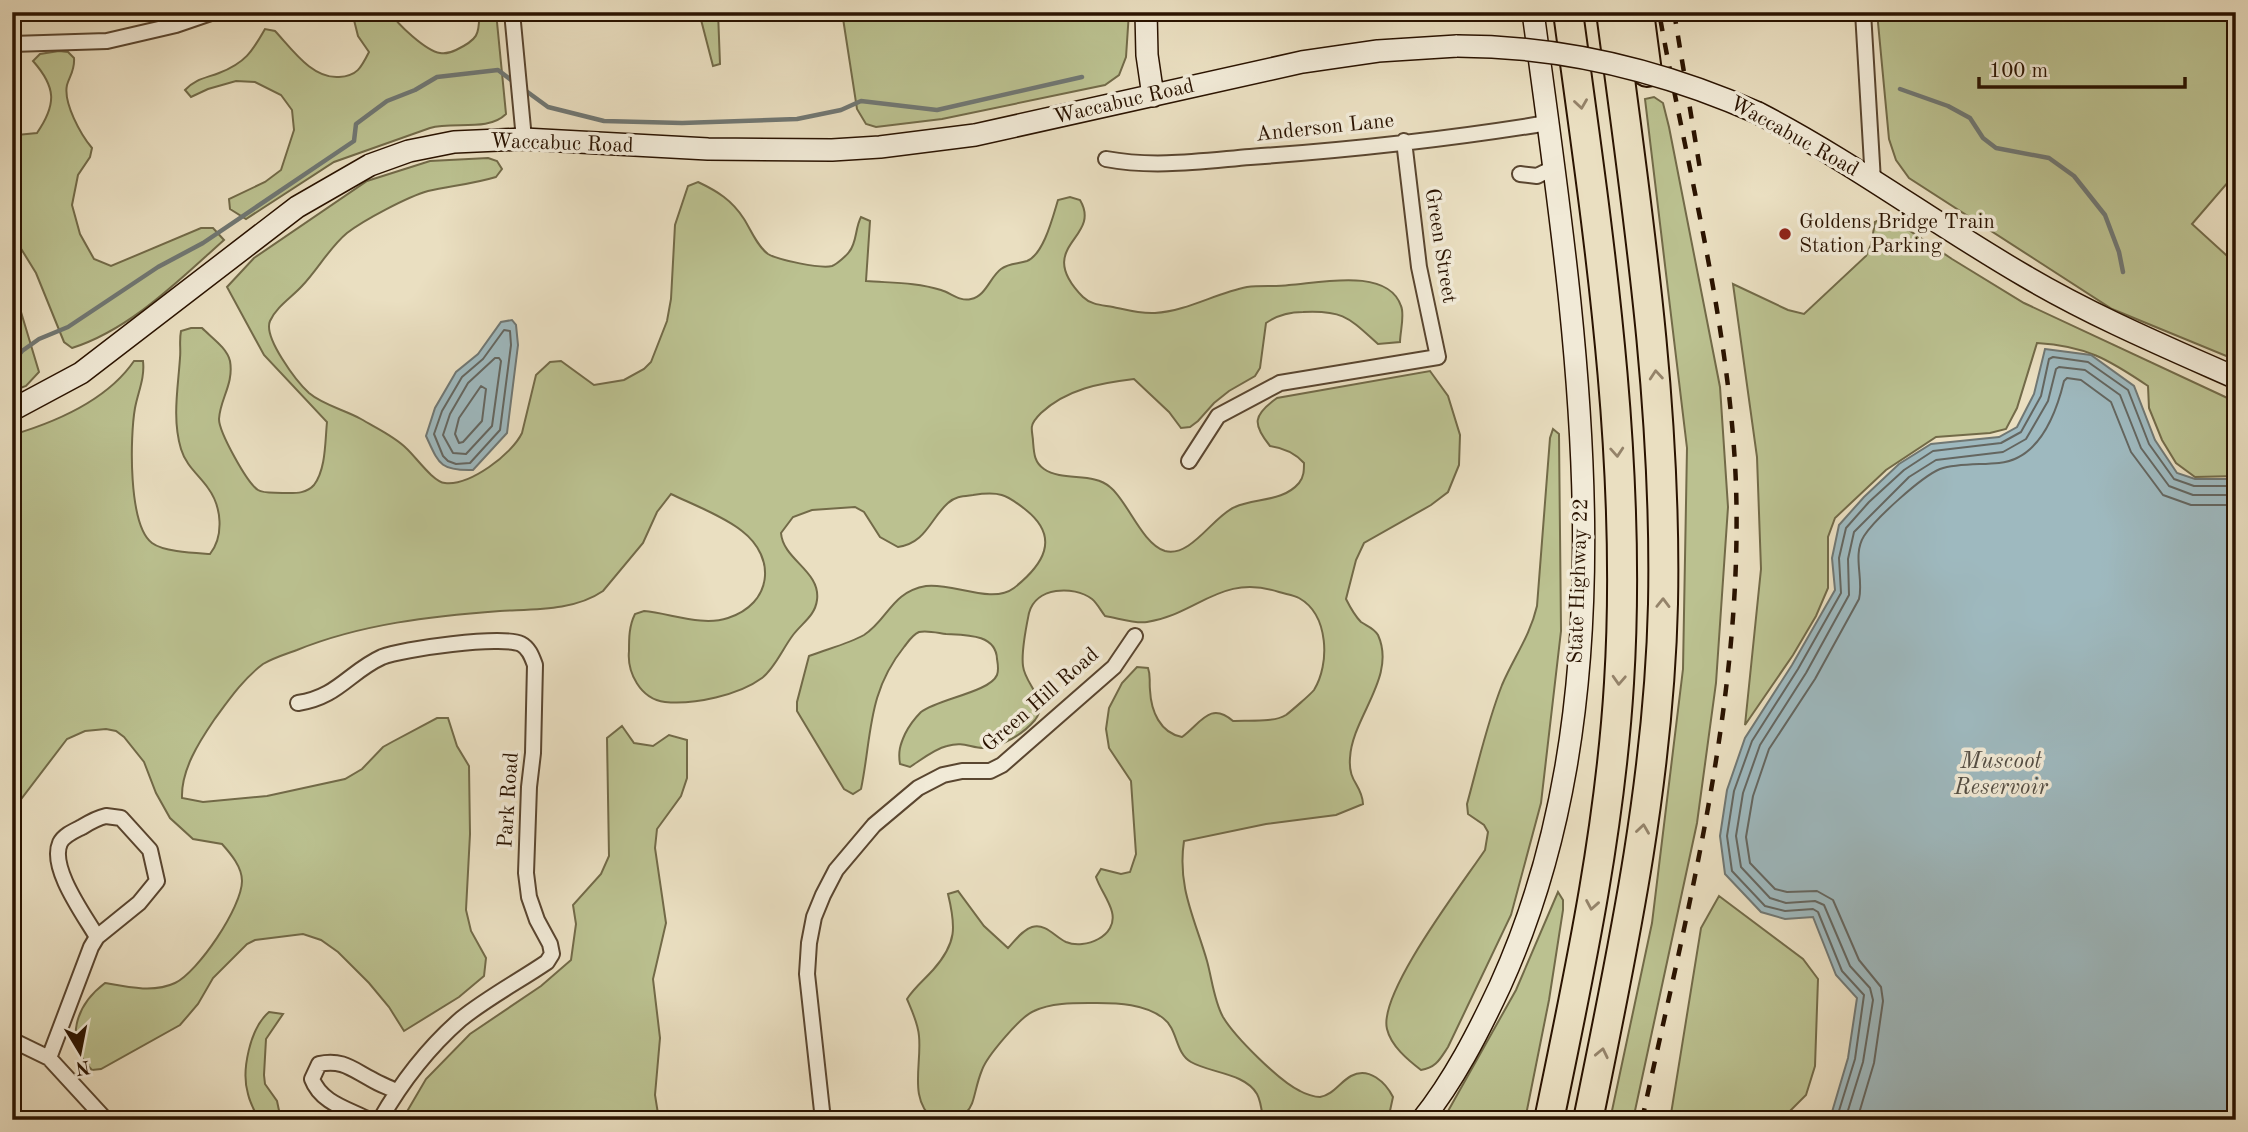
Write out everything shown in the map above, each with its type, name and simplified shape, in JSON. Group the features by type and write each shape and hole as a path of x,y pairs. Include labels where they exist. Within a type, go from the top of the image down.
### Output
{"highway":[{"path":"1549,1120 1605,830 1619,681 1622,605 1619,481 1612,383 1598,233 1568,12"},
{"path":"1588,1120 1618,973 1642,835 1652,761 1663,606 1661,453 1656,378 1649,303 1611,12"},
{"path":"1639,12 1647,72"}],"main road":[{"path":"1146,12 1147,55 1153,96"},
{"name":"State Highway 22","path":"1422,1120 1471,1043 1497,992 1525,925 1550,839 1571,727 1581,604 1581,450 1569,294 1533,12"},
{"name":"Waccabuc Road","path":"12,410 81,373 125,342 297,207 370,165 409,151 454,142 524,139 708,149 832,150 880,147 975,135 1328,57 1457,46 1527,48 1609,61 1710,93 1758,113 2056,294 2236,378"}],"street":[{"path":"12,44 107,41 176,25 214,12"},
{"path":"512,12 524,139"},
{"path":"1863,12 1873,181"},
{"name":"Anderson Lane","path":"1106,159 1161,164 1307,153 1548,123"},
{"name":"Green Street","path":"1189,461 1217,416 1280,383 1438,357 1419,267 1404,141"},
{"path":"1520,174 1536,176 1553,168"},
{"name":"Green Hill Road","path":"822,1120 807,974 808,953 814,917 836,870 874,825 918,788 943,775 962,771 990,771 1002,765 1114,667 1135,636"},
{"name":"Park Road","path":"298,703 328,695 380,658 424,646 502,641 520,643 530,652 535,666 526,873 529,897 550,944 551,954 547,962 463,1018 443,1037 396,1091 380,1120"},
{"path":"49,1058 97,937 139,902 157,881 150,850 121,818 96,818 60,843 60,864 71,895 97,937"},
{"path":"12,1040 49,1058 106,1120"},
{"path":"369,1120 323,1097 312,1079 319,1064 332,1061 349,1065 396,1091"}],"green space":[{"path":"352,12 390,12 405,30 420,42 434,51 448,53 473,40 478,31 479,12 496,12 506,114 490,123 430,128 334,162 246,219 230,209 229,199 265,182 281,170 294,130 292,110 281,95 255,82 236,81 191,97 185,90 197,81 242,61 265,29 275,31 303,62 320,73 339,77 350,75 361,67 369,52 358,36"},
{"path":"699,12 718,12 720,64 713,66"},
{"path":"842,12 1129,12 1126,57 1119,75 1105,85 942,119 876,127 866,124 857,109"},
{"path":"1877,12 2236,12 2236,173 2192,224 2236,264 2236,360 2112,309 1909,178 1896,160 1889,139"},
{"path":"68,52 74,58 66,92 78,127 92,148 90,157 78,175 72,205 80,234 94,259 111,266 201,228 213,228 224,240 134,316 94,340 72,348 64,342 36,273 20,247 12,221 12,127 17,135 37,133 44,123 51,104 50,88 33,61 40,54"},
{"path":"1654,97 1663,103 1669,127 1720,387 1728,507 1716,683 1697,823 1633,1120 1610,1120 1652,923 1683,669 1687,448 1645,99"},
{"path":"488,158 497,161 502,169 496,177 419,194 386,209 347,233 302,286 276,311 269,328 276,348 296,379 309,393 390,436 406,448 435,478 445,483 455,483 478,474 500,459 517,441 522,433 536,375 550,362 561,361 594,385 624,380 651,362 667,321 671,299 675,225 688,186 698,182 734,206 754,238 768,254 810,265 832,266 852,248 861,217 870,221 866,281 922,286 963,299 971,299 980,294 1004,267 1033,257 1047,234 1058,200 1070,197 1080,200 1085,213 1083,224 1066,254 1064,265 1069,280 1086,300 1093,303 1134,312 1167,312 1247,287 1334,280 1368,282 1382,286 1394,294 1402,310 1400,342 1378,344 1352,322 1328,312 1293,313 1266,323 1260,368 1255,376 1229,391 1190,427 1181,428 1169,412 1134,379 1096,385 1062,398 1038,416 1032,426 1035,457 1044,469 1060,475 1103,482 1116,493 1149,540 1165,551 1175,551 1193,542 1227,511 1243,504 1285,494 1301,481 1304,463 1289,451 1270,446 1258,426 1259,415 1277,398 1430,371 1448,396 1460,435 1459,465 1448,492 1431,505 1364,543 1356,560 1346,599 1359,620 1378,635 1382,651 1378,682 1358,727 1350,758 1351,773 1363,804 1336,815 1266,824 1184,841 1182,858 1188,902 1207,961 1217,1004 1229,1026 1270,1068 1291,1086 1307,1094 1325,1096 1358,1073 1376,1078 1386,1086 1393,1097 1388,1120 1263,1120 1257,1094 1251,1087 1236,1078 1191,1062 1182,1053 1171,1028 1163,1018 1140,1007 1105,1003 1057,1005 1028,1014 990,1056 966,1113 959,1117 934,1120 926,1112 919,1092 918,1031 907,999 947,951 953,934 948,894 958,891 984,926 1008,948 1028,928 1037,926 1074,944 1098,939 1110,928 1113,921 1112,912 1096,877 1101,869 1121,874 1130,872 1136,854 1131,781 1109,748 1106,729 1109,708 1122,683 1137,667 1148,668 1151,698 1158,720 1168,731 1182,737 1212,714 1225,715 1233,721 1281,718 1314,690 1323,667 1324,641 1321,628 1309,606 1295,596 1259,588 1241,588 1225,591 1165,618 1132,622 1105,616 1092,599 1084,595 1066,590 1047,593 1033,604 1024,639 1023,666 1040,706 1035,720 1018,735 998,745 984,748 962,744 942,747 910,767 900,764 899,752 903,738 921,712 985,686 998,671 995,651 986,640 971,636 919,632 904,647 883,681 873,715 861,789 853,794 844,789 797,711 809,656 864,635 897,600 914,589 936,586 983,594 1005,593 1024,579 1040,561 1044,551 1043,531 1037,520 1019,505 1002,495 989,493 954,499 942,509 921,536 898,547 880,537 864,512 855,507 812,510 793,517 781,533 783,542 813,581 817,590 814,611 762,678 716,698 677,703 656,700 642,690 630,667 629,637 635,614 644,611 708,621 728,618 754,602 765,579 761,554 742,531 718,516 671,494 657,512 643,543 603,591 592,598 553,608 449,616 371,628 321,641 263,664 236,691 203,738 184,777 182,798 203,802 267,796 345,779 362,769 383,747 437,718 448,718 457,746 469,766 470,834 466,910 471,931 486,958 484,976 459,997 404,1031 369,983 338,952 321,940 303,934 255,940 247,944 213,978 198,1004 180,1025 101,1069 92,1070 83,1059 76,1036 80,1013 87,1002 105,983 158,988 184,977 206,953 227,922 240,892 242,876 222,844 193,839 170,818 156,793 144,762 116,731 85,731 67,739 12,811 12,435 63,416 96,398 123,375 134,361 143,361 135,408 132,458 135,500 144,533 157,546 180,552 210,554 218,539 220,521 216,504 183,455 178,438 176,404 181,331 202,328 228,356 231,369 229,384 219,419 234,457 247,478 258,490 267,492 296,493 307,490 314,485 321,471 327,422 264,355 227,287 254,258 367,181 430,161"},
{"path":"1883,218 1898,223 2024,303 2236,402 2236,476 2195,477 2176,463 2162,440 2149,408 2148,386 2096,356 2069,347 2037,343 2017,408 2006,429 1990,433 1936,437 1886,470 1835,518 1828,537 1828,588 1816,616 1745,725 1761,569 1757,457 1733,284 1788,310 1804,314 1866,256 1875,222"},
{"path":"12,291 15,292 39,372 26,386 12,391"},
{"path":"1553,429 1559,434 1561,631 1541,803 1511,915 1448,1047 1434,1065 1421,1070 1392,1041 1387,1029 1388,1012 1395,990 1424,938 1485,850 1488,832 1484,825 1468,814 1467,804 1497,699 1537,606 1550,438"},
{"path":"622,726 634,743 653,746 669,735 687,740 687,778 681,796 657,829 655,848 666,923 653,979 660,1038 655,1095 659,1120 402,1120 426,1079 470,1034 541,986 571,960 576,924 573,905 601,874 609,856 607,738"},
{"path":"1558,892 1563,900 1563,910 1549,1000 1525,1120 1443,1120 1516,990"},
{"path":"1719,896 1803,959 1818,979 1815,1066 1806,1095 1781,1120 1670,1120 1701,928"},
{"path":"269,1012 283,1014 266,1039 264,1075 265,1084 277,1101 281,1120 259,1120 246,1085 252,1039 262,1019"}],"water":[{"path":"512,320 516,325 518,345 507,433 473,470 447,467 438,459 426,436 435,408 456,372 478,354 501,322"},
{"name":"Muscoot Reservoir","path":"2045,349 2091,355 2134,386 2155,440 2177,473 2195,479 2236,479 2236,1120 1822,1120 1832,1112 1848,1058 1857,998 1836,975 1813,917 1785,919 1761,912 1725,874 1720,836 1727,790 1745,738 1792,665 1835,590 1832,558 1839,525 1899,464 1931,444 1999,437 2017,427 2034,394"}],"waterway":[{"path":"12,363 22,351 39,339 68,327 158,267 203,243 354,141 356,124 387,101 415,90 437,77 498,70 515,83"},
{"path":"522,88 548,107 604,121 682,123 797,119 841,110 861,101 937,110 1082,77"},
{"path":"1900,89 1948,106 1970,118 1983,138 1996,148 2049,158 2074,176 2105,215 2119,252 2123,272"}],"railway":[{"path":"1642,1120 1708,805 1731,646 1736,566 1736,485 1725,366 1706,247 1659,12"},
{"path":"1674,12 1700,169"}],"place":[{"name":"Goldens Bridge Train Station Parking","path":"1785,234"}]}
